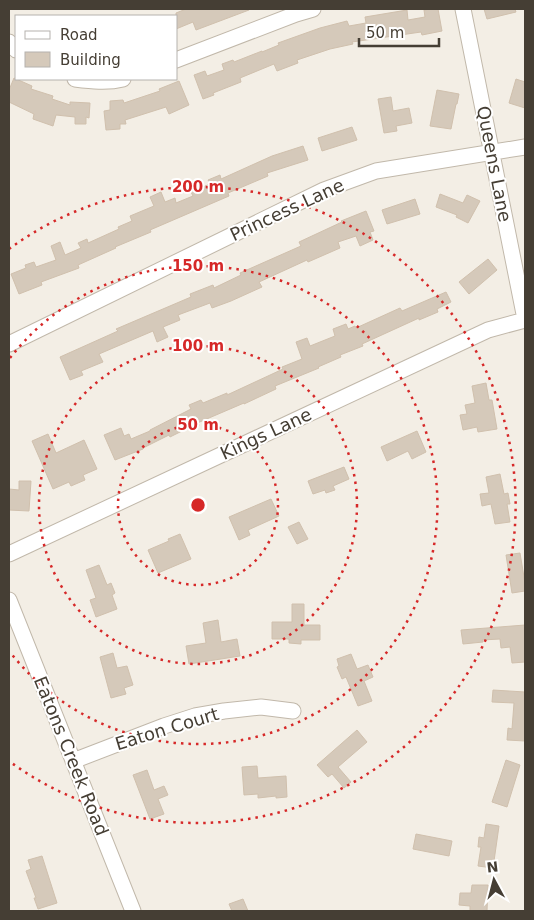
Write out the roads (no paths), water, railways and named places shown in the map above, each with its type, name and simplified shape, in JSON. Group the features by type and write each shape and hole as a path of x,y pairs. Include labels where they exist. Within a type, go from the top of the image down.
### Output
{"street":[{"path":"178,59 313,9"},
{"name":"Queens Lane","path":"463,9 525,319"},
{"path":"81,80 93,82 117,80"},
{"name":"Princess Lane","path":"9,344 324,190 376,170 525,147"},
{"name":"Kings Lane","path":"9,554 478,334 525,319"},
{"name":"Eatons Creek Road","path":"9,600 132,911"},
{"name":"Eaton Court","path":"73,761 195,716 224,710 261,707 294,711"}]}
